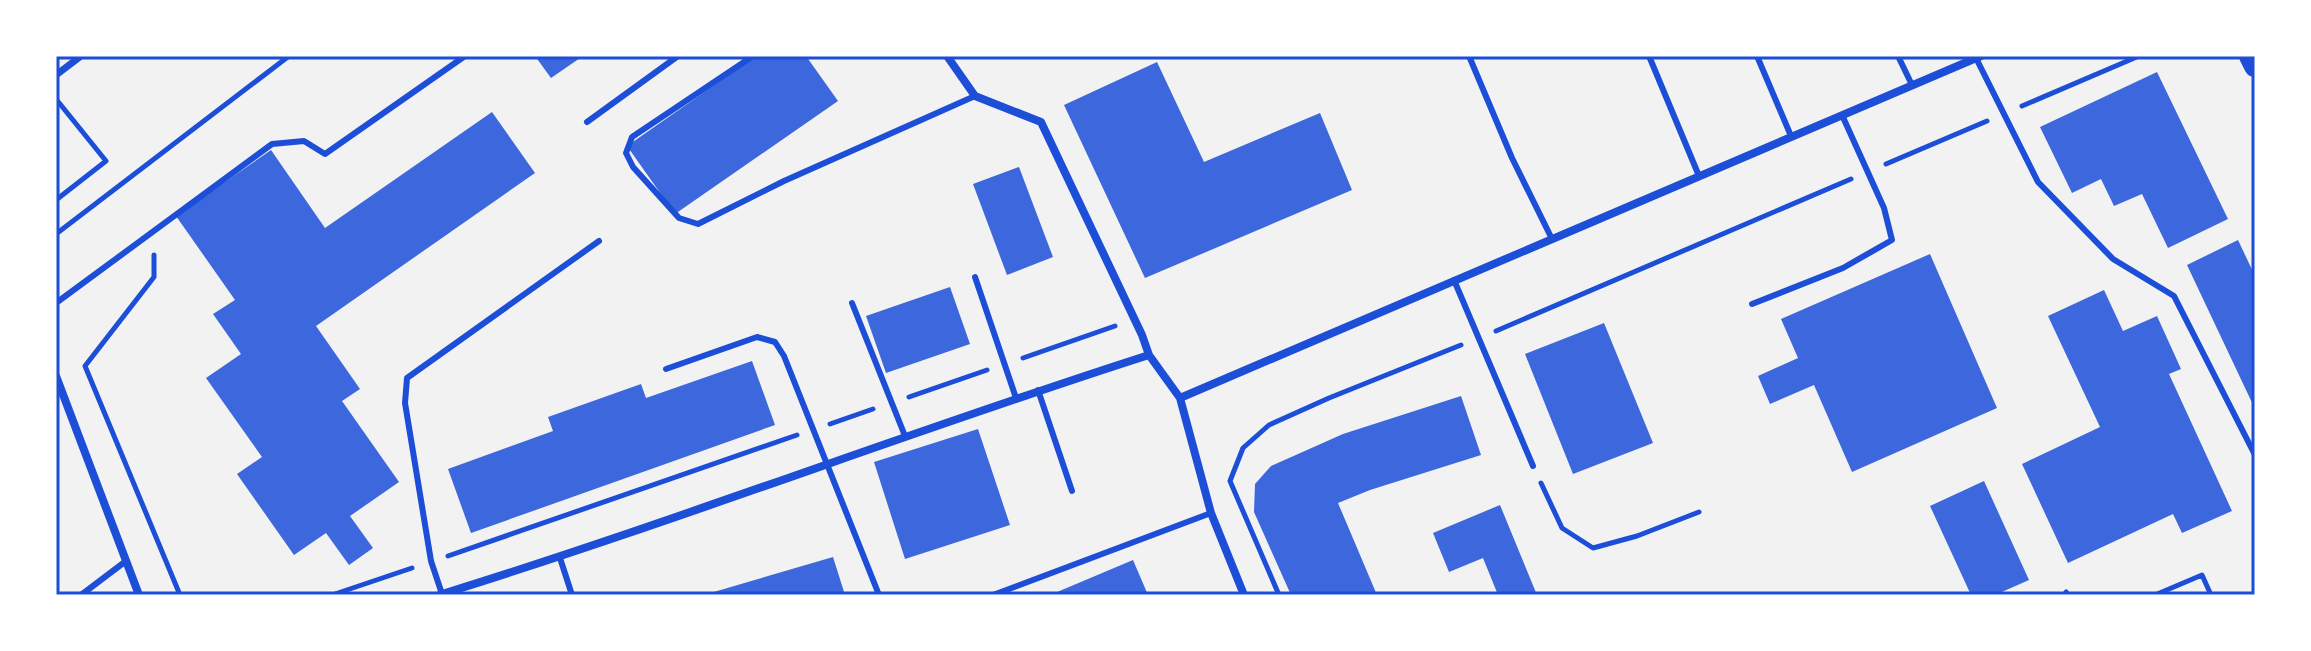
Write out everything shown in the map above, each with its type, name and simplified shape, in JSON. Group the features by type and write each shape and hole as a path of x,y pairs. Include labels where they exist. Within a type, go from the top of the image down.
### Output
{"highway":[{"path":"2250,56 2255,66"}],"street":[{"path":"56,75 81,56"},
{"path":"947,56 975,96 1041,122 1135,319 1149,355 1180,398 1211,513 1244,595"},
{"path":"1180,398 1979,57"},
{"path":"440,595 560,558 1038,390 1149,355"},
{"path":"56,376 139,595"}],"lane":[{"path":"56,303 272,144 304,141 325,154 465,56"},
{"path":"587,122 678,56"},
{"path":"753,56 632,137 626,153 633,167 679,218 698,224 784,181 975,96"},
{"path":"1469,56 1512,158 1552,239"},
{"path":"1649,56 1699,176"},
{"path":"1757,56 1791,136"},
{"path":"1898,56 1912,85"},
{"path":"1979,57 2038,182 2113,259 2174,296 2255,455"},
{"path":"1752,304 1843,268 1892,240 1884,208 1842,115"},
{"path":"440,595 431,561 405,403 407,378 599,241"},
{"path":"975,277 1016,398"},
{"path":"1454,280 1533,466"},
{"path":"852,303 905,436"},
{"path":"666,369 757,337 775,342 784,356 879,595"},
{"path":"1038,390 1072,491"},
{"path":"993,595 1211,513"},
{"path":"560,558 572,595"},
{"path":"81,595 126,561"}],"path":[{"path":"56,234 289,56"},
{"path":"1279,595 1230,481 1243,448 1269,425 2139,56"},
{"path":"56,99 106,161 56,200"},
{"path":"155,248 154,277 85,366 180,595"},
{"path":"332,595 1135,319"},
{"path":"1533,466 1562,528 1593,548 1637,536 1699,512"},
{"path":"2155,595 2202,575 2211,595"}],"building":[{"path":"535,56 583,56 551,78"},
{"path":"756,56 806,56 838,101 675,214 627,146"},
{"path":"1157,62 1204,162 1320,113 1352,190 1145,278 1064,105"},
{"path":"2157,72 2228,219 2168,248 2142,194 2114,206 2101,179 2072,193 2040,127"},
{"path":"492,112 535,173 316,326 360,389 342,401 399,482 350,516 373,548 349,565 326,533 294,555 237,474 262,457 206,378 241,354 213,314 235,300 176,216 271,150 325,228"},
{"path":"1019,167 1053,257 1007,275 973,184"},
{"path":"2238,240 2255,276 2255,409 2187,265"},
{"path":"1930,254 1997,408 1852,472 1814,385 1770,404 1758,376 1798,358 1781,319"},
{"path":"950,287 970,344 886,373 866,316"},
{"path":"2104,290 2123,331 2157,316 2181,369 2169,374 2232,511 2182,533 2173,514 2068,563 2022,464 2100,427 2048,316"},
{"path":"1604,323 1653,443 1573,474 1525,354"},
{"path":"752,361 775,425 471,533 448,469 553,431 548,417 641,384 646,398"},
{"path":"1461,396 1481,455 1338,503 1377,595 1291,595 1254,512 1255,484 1271,466 1343,434"},
{"path":"978,429 1010,525 905,559 874,462"},
{"path":"1984,481 2029,580 1995,595 1971,595 1930,506"},
{"path":"1500,505 1537,595 1498,595 1483,558 1449,572 1433,533"},
{"path":"833,557 845,595 707,595 707,594"},
{"path":"1133,560 1148,595 1050,595"}]}
